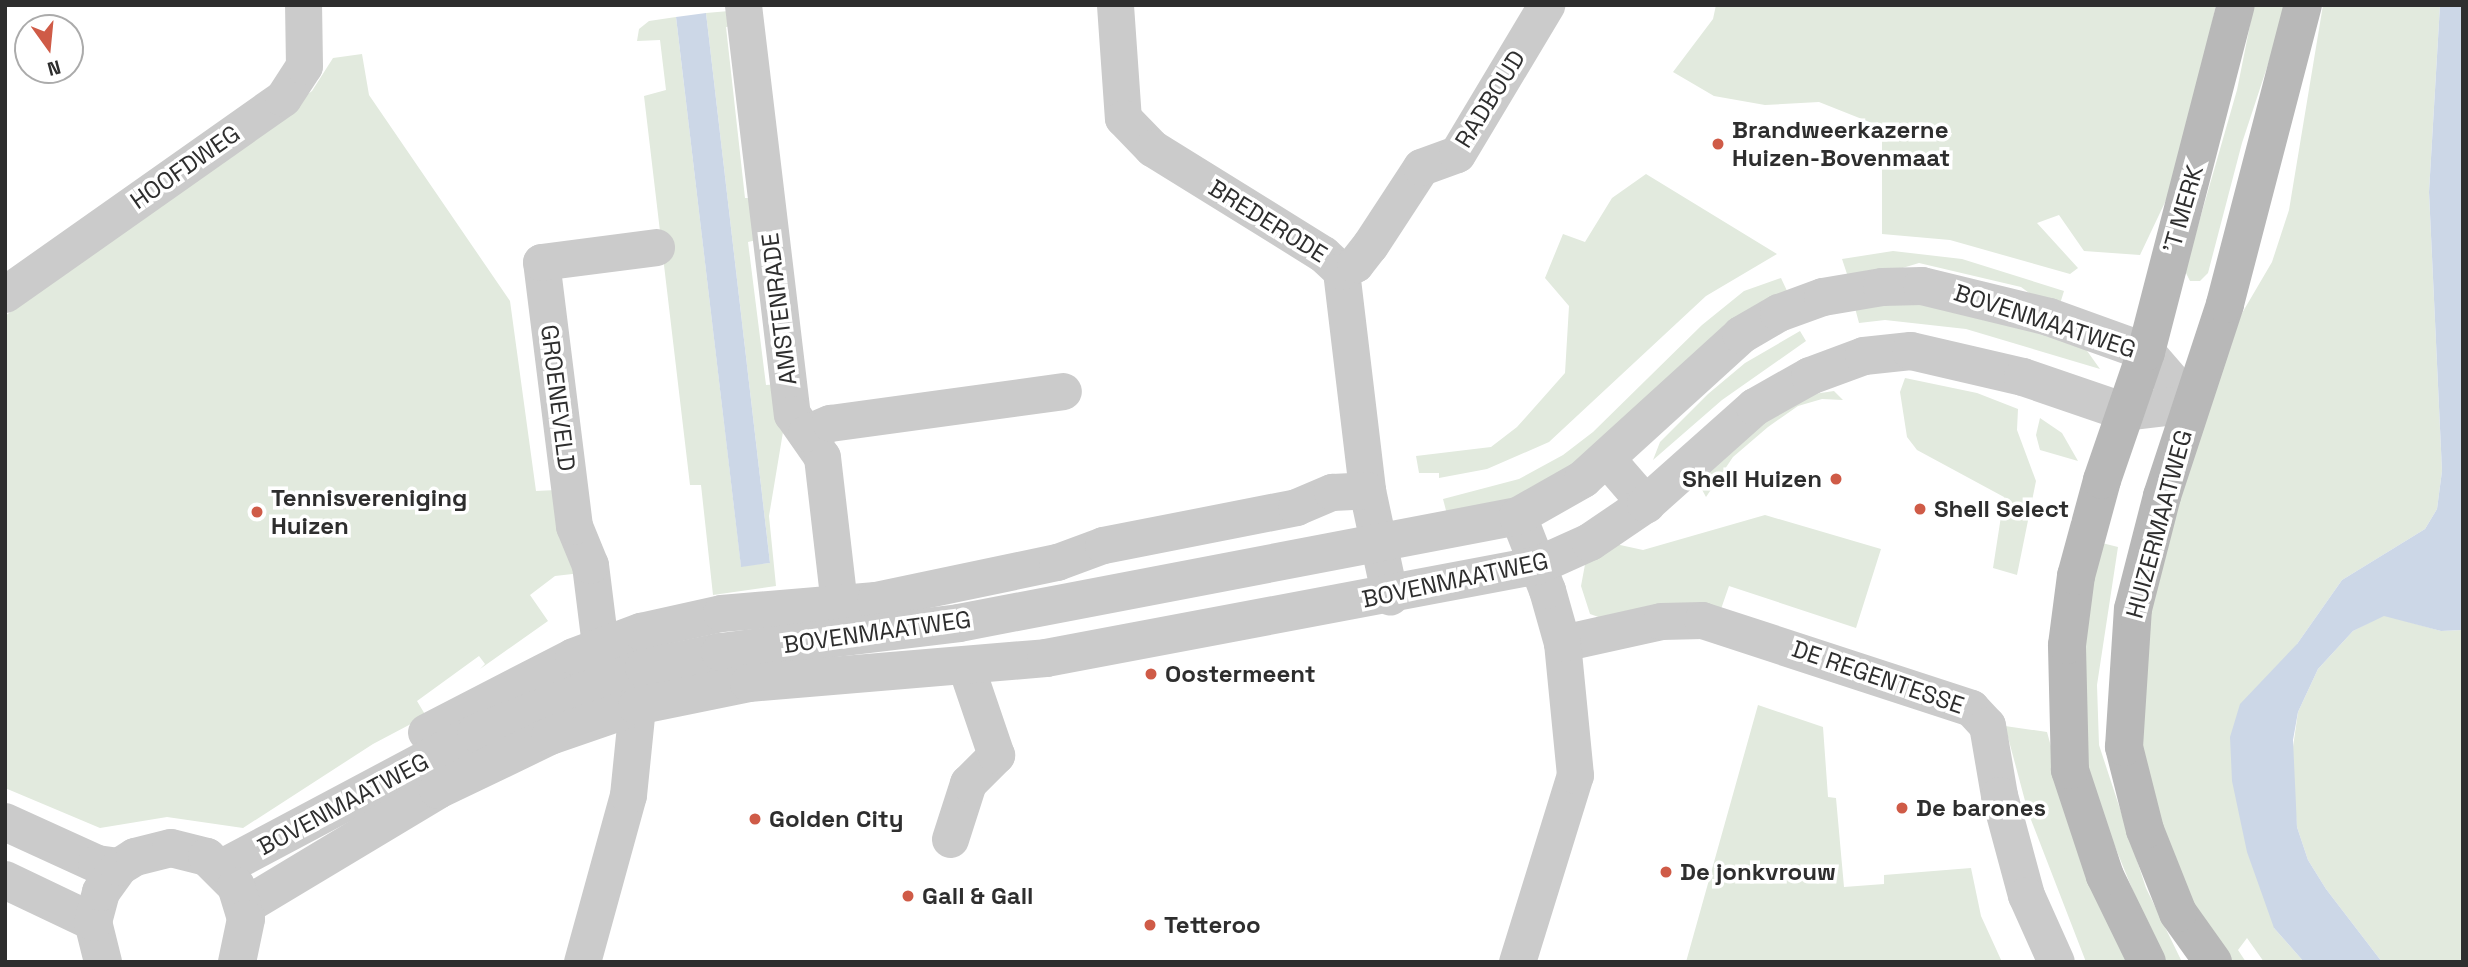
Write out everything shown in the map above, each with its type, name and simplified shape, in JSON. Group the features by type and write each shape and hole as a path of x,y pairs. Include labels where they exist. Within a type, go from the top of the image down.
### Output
{"main road":[{"name":"'T MERK","path":"2125,412 2146,352 2235,5"},
{"path":"2191,404 2225,304 2303,5"},
{"name":"HUIZERMAATWEG","path":"2191,404 2133,609 2124,747 2146,830 2179,913 2213,962"},
{"path":"2125,412 2076,576 2066,695 2070,770 2105,876 2147,962"}],"street":[{"name":"HOOFDWEG","path":"5,295 283,98 303,66 303,5"},
{"name":"AMSTENRADE","path":"743,5 792,414 822,457 839,604"},
{"name":"BREDERODE","path":"1115,5 1123,118 1152,148 1323,254 1341,271 1367,490 1390,597"},
{"name":"RADBOUD","path":"1341,271 1355,264 1370,245 1421,167 1457,154 1546,5"},
{"name":"GROENEVELD","path":"600,645 590,565 574,526 541,262 656,247"},
{"name":"BOVENMAATWEG","path":"222,868 476,733 643,668 720,652 959,623 1518,516 1551,500 1606,459 1741,335 1779,313 1824,297 1882,287 1945,289 2049,317 2146,352 2191,404"},
{"name":"BOVENMAATWEG","path":"244,906 438,790 550,736 637,706 749,683 1046,659 1390,597 1539,565 1590,542 1646,504 1755,407 1779,392 1844,362 1887,352 1911,351 2023,377 2125,412 2191,404"},
{"path":"806,433 830,423 1063,391"},
{"path":"1606,459 1646,504"},
{"name":"BOVENMAATWEG","path":"426,732 600,645 721,613 839,604 1057,562 1103,545 1296,506 1332,492 1367,490"},
{"path":"1517,962 1575,775 1562,643 1539,565 1518,516"},
{"name":"DE REGENTESSE","path":"1562,643 1661,621 1702,620 1972,708 1987,725 1999,795 2026,895 2056,962"},
{"path":"950,839 968,783 996,755 965,664"},
{"path":"582,962 628,795 637,706"},
{"path":"5,822 97,864 119,867"},
{"path":"103,962 93,922 101,892 119,867 143,853 171,848 189,850 222,868 244,906 247,931 237,962"},
{"path":"5,880 93,922"}],"shaded area":[{"path":"1716,5 2216,5 2177,177 2140,255 2084,251 2059,215 2037,223 2078,268 2070,274 1950,240 1882,234 1882,127 1819,102 1765,105 1714,96 1673,72 1713,19"},
{"path":"2254,5 2284,5 2280,28 2242,143 2208,273 2200,281 2190,281 2185,271 2237,90"},
{"path":"2323,5 2440,5 2429,192 2442,471 2437,509 2425,529 2342,580 2297,644 2274,928 2304,962 2264,962 2247,938 2238,950 2246,962 2225,962 2191,908 2145,792 2140,691 2147,626 2172,522 2238,320 2272,262 2289,210"},
{"path":"729,11 736,26 726,27 745,198 755,198 761,239 748,242 766,385 780,384 783,432 769,516 776,586 713,595 701,485 690,485 644,96 666,90 660,40 637,41 639,29 649,21 676,17 741,566 770,563 706,13"},
{"name":"Tennisvereniging Huizen","path":"362,54 369,95 510,301 536,491 556,490 581,573 555,576 530,595 548,621 480,669 485,664 479,656 417,701 426,716 373,744 243,828 167,817 100,828 5,788 5,316 312,91 333,58"},
{"path":"1646,174 1777,254 1706,296 1549,442 1487,469 1439,478 1439,473 1419,473 1416,456 1491,447 1517,427 1565,373 1569,306 1545,278 1563,234 1585,242 1612,198"},
{"path":"1893,251 1962,259 2064,291 2059,307 2043,303 2021,287 1919,263 1886,273 1847,274 1842,259"},
{"path":"1781,278 1788,293 1590,458 1526,496 1448,518 1443,499 1519,479 1563,455 1593,432 1702,325 1744,291"},
{"path":"1889,299 1961,306 2080,341 2100,369 1966,329 1885,320 1859,323 1855,308"},
{"path":"1800,331 1806,341 1722,400 1653,460 1660,442 1708,394 1745,363"},
{"path":"1905,378 1977,393 2018,409 2017,430 2036,481 2017,575 1993,568 2004,497 1917,450 1907,437 1900,392"},
{"path":"1834,391 1843,400 1822,399 1798,406 1768,427 1733,457 1706,497 1700,486 1718,456 1787,398"},
{"path":"2040,418 2062,433 2078,461 2040,450 2036,435"},
{"path":"1765,515 1881,549 1856,628 1729,586 1721,609 1607,620 1590,614 1581,586 1586,559 1611,543 1643,550"},
{"path":"2098,542 2118,547 2097,685 2099,745 2146,888 2182,962 2162,962 2087,778 2075,710"},
{"path":"2384,615 2441,631 2463,630 2463,962 2382,962 2326,889 2308,860 2297,827 2291,761 2298,712 2318,669 2353,631"},
{"path":"1758,705 1823,727 1828,797 1836,798 1844,887 1884,884 1884,875 1971,868 1981,916 2002,962 1686,962"},
{"path":"2005,726 2047,732 2067,805 2134,962 2086,962 2028,812"}],"water":[{"path":"2440,5 2463,5 2463,630 2441,631 2384,616 2353,631 2318,669 2298,712 2293,740 2297,827 2308,860 2326,889 2382,962 2304,962 2274,928 2247,852 2232,781 2230,737 2240,704 2297,644 2342,580 2425,529 2437,509 2442,471 2429,192"},
{"path":"706,13 770,563 741,567 676,17"}],"place":[{"name":"Brandweerkazerne Huizen-Bovenmaat","path":"1718,144"},
{"name":"Shell Huizen","path":"1836,479"},
{"name":"Shell Select","path":"1920,509"},
{"name":"Tennisvereniging Huizen","path":"257,512"},
{"name":"Oostermeent","path":"1151,674"},
{"name":"De barones","path":"1902,808"},
{"name":"Golden City","path":"755,819"},
{"name":"De jonkvrouw","path":"1666,872"},
{"name":"Gall & Gall","path":"908,896"},
{"name":"Tetteroo","path":"1150,925"}]}
